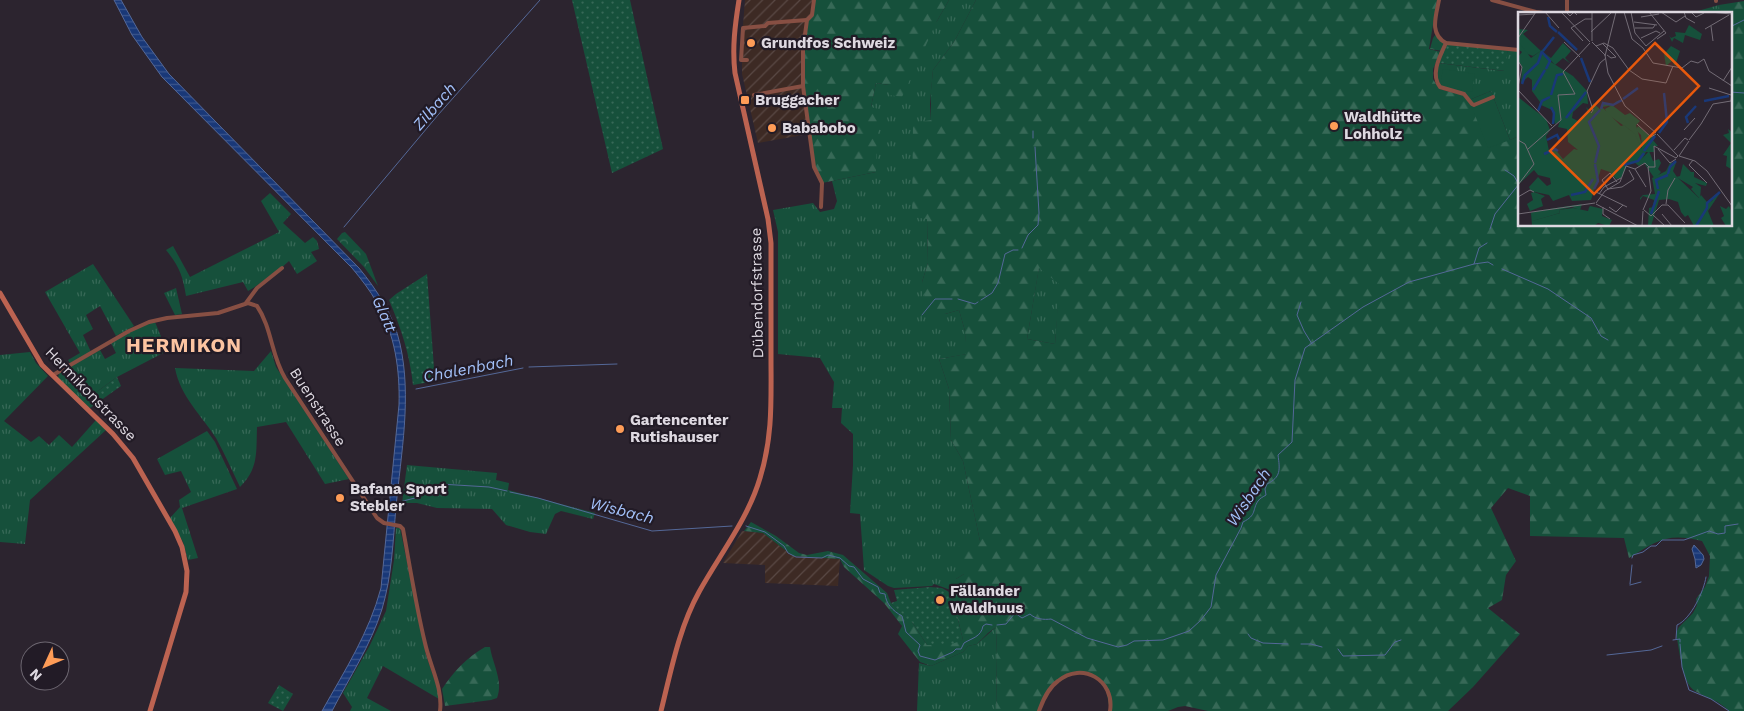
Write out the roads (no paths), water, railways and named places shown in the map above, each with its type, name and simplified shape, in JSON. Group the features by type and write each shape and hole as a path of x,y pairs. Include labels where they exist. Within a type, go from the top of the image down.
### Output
{"main road":[{"name":"Dübendorfstrasse","path":"661,711 685,624 698,593 740,523 760,479 772,407 771,243 768,219 735,73 734,37 738,0"},
{"name":"Hermikonstrasse","path":"0,293 40,362 129,452 168,517 182,548 187,571 186,592 150,711"}],"street":[{"path":"814,0 812,15 807,20 803,86 814,167 822,183 821,206"},
{"path":"1439,0 1435,30 1438,38 1446,43 1518,50"},
{"path":"1492,0 1536,12"},
{"path":"747,60 741,60 743,28 764,26 768,23 807,20"},
{"path":"1446,43 1435,74 1437,84 1440,87 1464,94 1474,105 1493,97"},
{"path":"754,95 803,86"},
{"path":"52,375 129,330 143,324 167,318 218,312 246,303 257,288 272,278 282,268"},
{"name":"Buenstrasse","path":"246,303 252,303 258,308 268,328 275,360 281,372 378,518 386,524 400,526 403,529 421,627 440,691 440,711"},
{"path":"1039,711 1051,687 1057,681 1066,676 1084,672 1100,680 1106,689 1111,706 1110,711"}],"water":[{"name":"Glatt","path":"114,0 121,0 142,37 169,74 359,268 372,285 394,323 403,364 405,405 403,446 388,584 382,609 372,635 332,711 322,711 363,636 381,588 399,405 399,379 392,340 377,303 352,268 162,77 132,35"},
{"path":"1694,545 1703,555 1704,559 1701,565 1696,568 1692,549"}],"waterway":[{"name":"Zilbach","path":"344,227 438,115 540,0"},
{"path":"1732,26 1744,20"},
{"path":"1732,92 1744,93"},
{"name":"Chalenbach","path":"1033,131 1033,138"},
{"name":"Chalenbach","path":"1022,248 1028,235 1038,225 1035,147"},
{"path":"1505,170 1514,176 1518,183"},
{"name":"Wisbach","path":"1490,229 1495,214 1518,185"},
{"name":"Wisbach","path":"997,625 1006,624 1015,613 1022,618 1030,614 1040,619 1051,619 1087,638 1118,647 1134,641 1163,640 1189,631 1211,607 1216,575 1243,522 1254,512 1258,501 1266,495 1265,489 1267,484 1277,476 1279,469 1278,455 1292,442 1295,380 1305,348 1363,307 1409,282 1474,264 1479,248 1487,243"},
{"name":"Chalenbach","path":"981,300 992,293 998,283 1005,254 1018,250"},
{"path":"1474,264 1488,262 1493,265"},
{"path":"1502,269 1548,289 1591,318 1601,336 1608,340"},
{"name":"Chalenbach","path":"922,315 935,299 952,299"},
{"name":"Chalenbach","path":"958,299 975,304 978,302"},
{"path":"1301,302 1297,315 1312,344"},
{"name":"Chalenbach","path":"529,367 617,364"},
{"name":"Chalenbach","path":"416,389 523,368"},
{"name":"Wisbach","path":"403,501 415,498 440,484 489,487 507,491"},
{"name":"Wisbach","path":"510,492 538,498 652,531 732,526"},
{"path":"1632,558 1633,555 1643,552 1651,546 1656,546 1662,540 1684,540 1709,531 1718,534 1725,533 1725,526 1738,524"},
{"name":"Wisbach","path":"746,526 765,532 784,546 788,553 796,557 822,558 828,555 840,558 849,566 854,567 863,579 878,587 880,593 885,594 890,607 902,616 906,632 920,645 918,651 920,656 935,660 956,649 961,649 964,643 978,635 983,626 986,624 992,625"},
{"path":"1630,584 1632,565"},
{"path":"1676,639 1677,625 1692,611 1703,590 1706,577"},
{"path":"1630,585 1641,582"},
{"path":"1248,634 1251,638 1263,643 1288,644"},
{"path":"1673,640 1680,639 1680,642"},
{"path":"1338,649 1343,656 1385,655 1395,642 1401,640"},
{"path":"1301,644 1322,647"},
{"path":"1680,644 1682,667 1689,690 1711,699 1729,711"},
{"path":"1607,655 1651,650 1662,646"}],"place":[{"name":"Grundfos Schweiz","path":"751,43"},
{"name":"Bruggacher","path":"745,100"},
{"name":"Waldhütte Lohholz","path":"1334,126"},
{"name":"Bababobo","path":"772,128"},
{"name":"Gartencenter Rutishauser","path":"620,429"},
{"name":"Bafana Sport Stebler","path":"340,498"},
{"name":"Fällander Waldhuus","path":"940,600"}],"district":[{"name":"HERMIKON","path":"184,345"}]}
